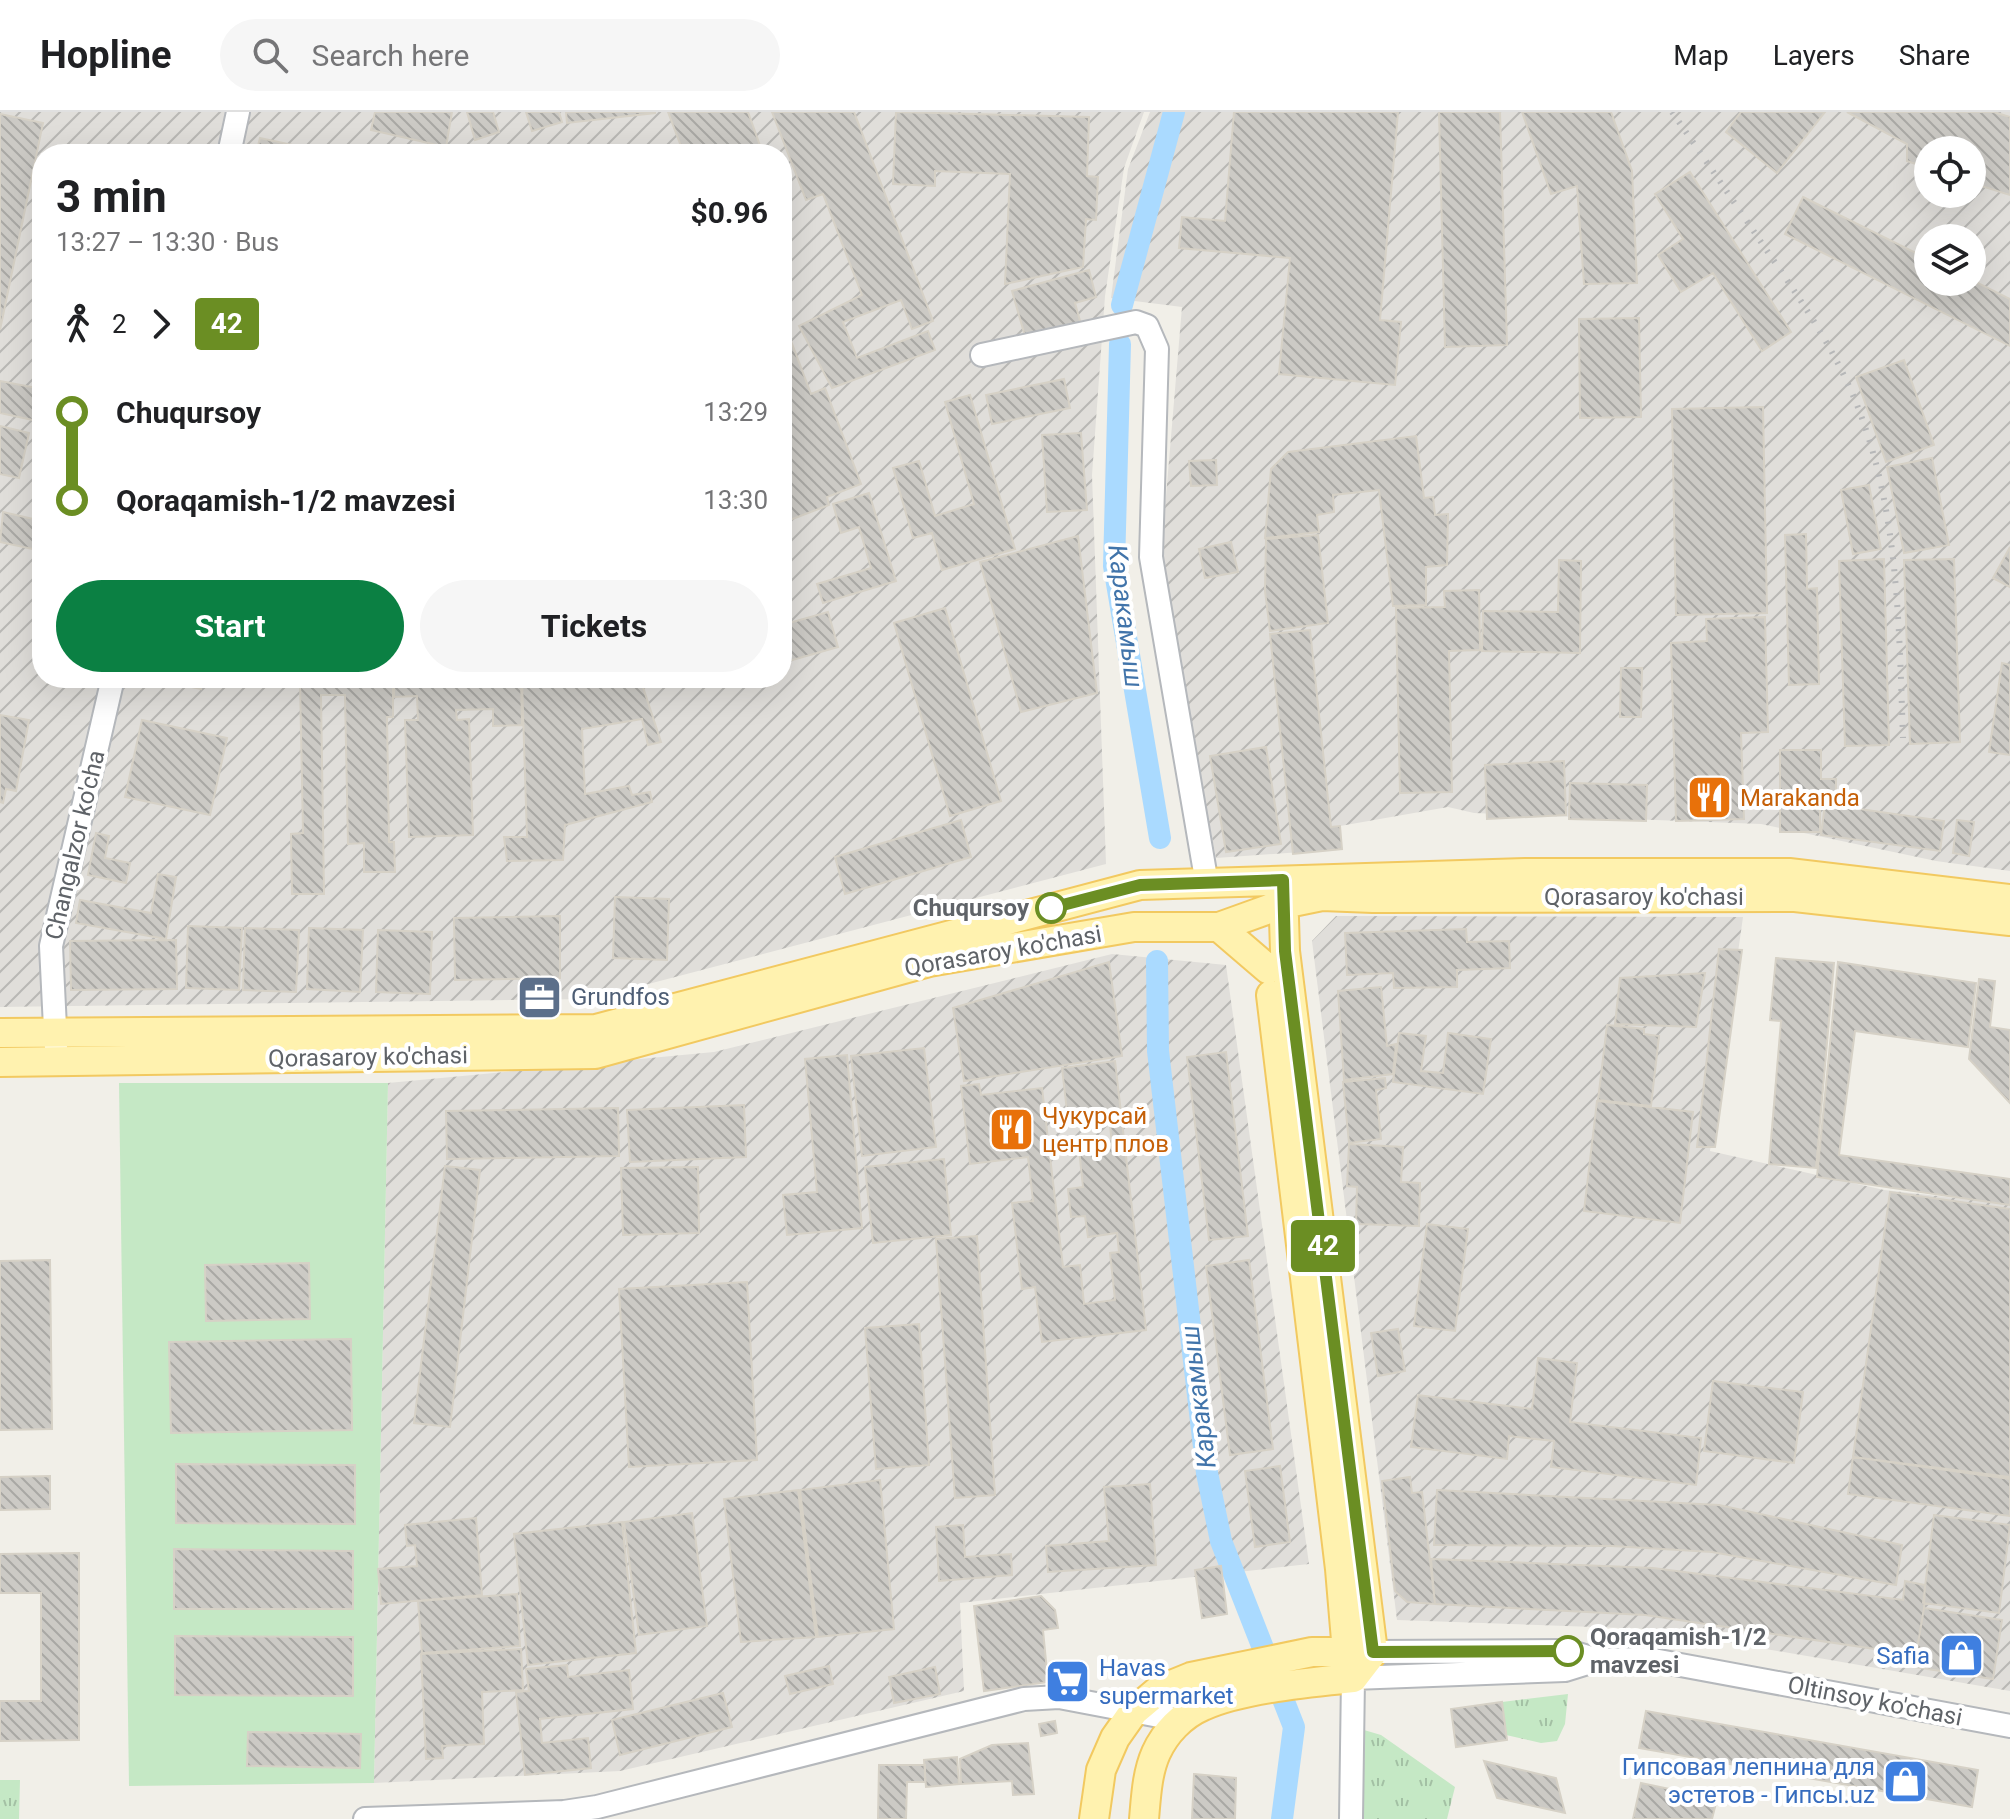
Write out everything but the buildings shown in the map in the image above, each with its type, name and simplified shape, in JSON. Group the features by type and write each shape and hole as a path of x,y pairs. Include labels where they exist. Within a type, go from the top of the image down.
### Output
{"main road":[{"name":"Qorasaroy ko'chasi","path":"0,1062 595,1054 929,962 1134,927 1219,927 1275,894 1525,873 1789,873 2010,899"},
{"name":"Qorasaroy ko'chasi","path":"0,1033 596,1029 1140,885 1199,884 1275,894 1373,898 1795,897 2010,921"},
{"path":"1275,894 1268,969 1340,1569 1358,1660"},
{"path":"1275,894 1285,951 1358,1660"},
{"path":"1219,927 1268,969"},
{"path":"1144,1819 1152,1762 1163,1740 1180,1720 1229,1684 1312,1652 1358,1660"},
{"path":"1094,1819 1101,1770 1115,1738 1134,1711 1169,1685 1315,1681 1358,1660"}],"street":[{"path":"231,144 238,112"},
{"path":"982,355 1136,322 1147,326 1153,338 1157,349 1151,557 1199,884"},
{"name":"Changalzor ko'cha","path":"56,1061 51,946 111,688"},
{"name":"Oltinsoy ko'chasi","path":"1358,1660 1568,1651 1598,1660"},
{"name":"Oltinsoy ko'chasi","path":"1358,1660 1565,1670 1598,1660 1648,1659 2010,1726"},
{"path":"1351,1819 1358,1660"},
{"path":"365,1819 564,1812 597,1807 1024,1699 1059,1697 1180,1720"}],"shaded area":[{"path":"0,112 1144,112 1124,168 1105,296 1092,475 1106,864 591,999 0,1007"},
{"path":"1150,112 2010,112 2010,871 1936,861 1761,824 1474,813 1448,807 1340,826 1342,849 1216,858 1160,567 1182,307 1111,298 1128,169"},
{"path":"1336,916 1743,917 1710,1151 1884,1190 2010,1204 2010,1691 1650,1629 1397,1620 1312,941"},
{"path":"1112,954 1226,965 1309,1564 960,1603 964,1691 620,1771 374,1783 388,1083 714,1052"}],"green space":[{"path":"119,1083 388,1083 374,1783 129,1786"},
{"path":"1568,1694 1565,1724 1557,1741 1541,1743 1506,1735 1502,1702"},
{"path":"1364,1730 1381,1735 1455,1787 1447,1819 1364,1819"},
{"path":"0,1780 20,1780 19,1819 0,1819"}],"waterway":[{"name":"Каракамыш","path":"1122,305 1174,112"},
{"name":"Каракамыш","path":"1120,344 1114,566 1160,838"},
{"name":"Каракамыш","path":"1157,961 1158,1051 1207,1473 1221,1541 1294,1727 1282,1819"}],"railway":[{"path":"1672,112 1818,328 1843,373 1863,421 1875,460 1890,538 1898,618 1903,738"}],"bus line":[{"name":"42","path":"1051,908 1140,885 1283,880 1285,951 1373,1652 1568,1651"}],"place":[{"name":"Marakanda","path":"1709,798"},
{"name":"Chuqursoy","path":"1051,908"},
{"name":"Grundfos","path":"540,997"},
{"name":"Чукурсай центр плов","path":"1011,1130"},
{"name":"Qoraqamish-1/2 mavzesi","path":"1568,1651"},
{"name":"Safia","path":"1961,1656"},
{"name":"Havas supermarket","path":"1068,1682"},
{"name":"Гипсовая лепнина для эстетов - Гипсы.uz","path":"1906,1781"}]}
